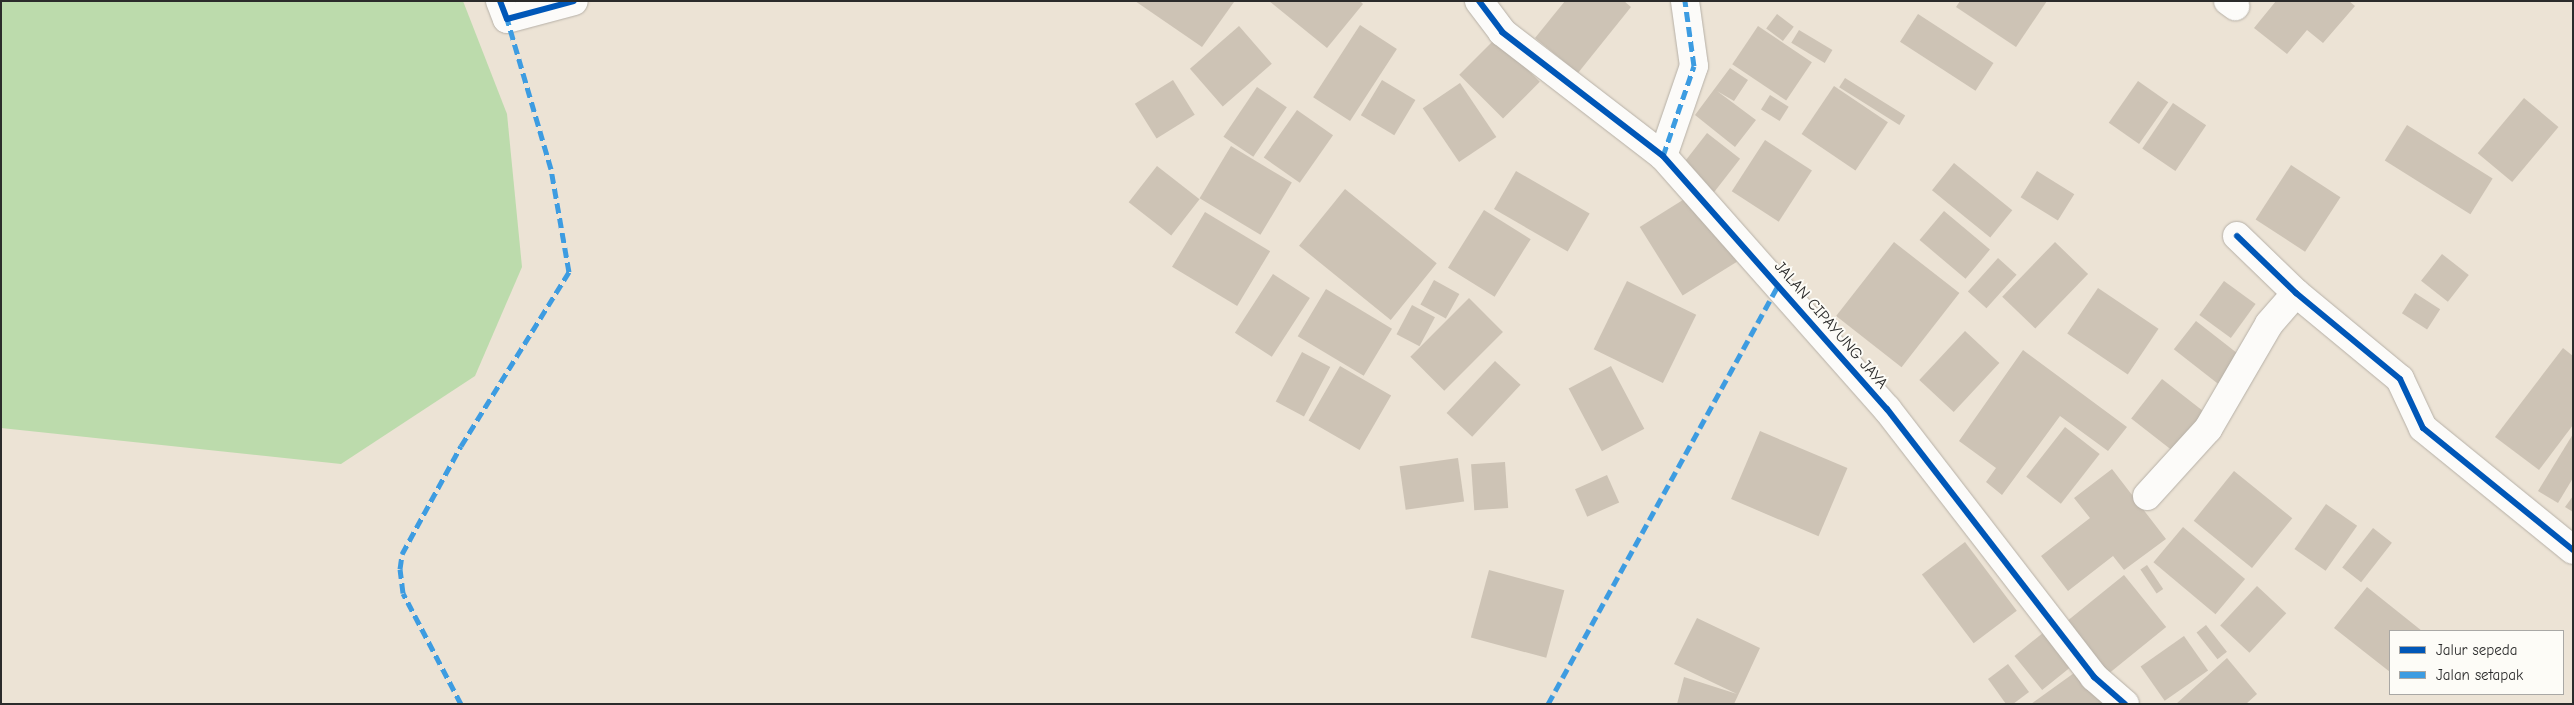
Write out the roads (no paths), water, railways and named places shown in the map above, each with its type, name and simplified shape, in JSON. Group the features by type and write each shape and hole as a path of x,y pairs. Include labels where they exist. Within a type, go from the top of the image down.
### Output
{"street":[{"path":"503,10 574,1"},
{"name":"JALAN CIPAYUNG JAYA","path":"1479,1 1502,32 1663,156 1887,409 2094,677 2124,704"},
{"path":"1663,156 1694,66 1685,1"},
{"path":"2237,236 2296,293 2380,359 2400,379 2423,428 2573,550"},
{"path":"2147,496 2208,429 2269,324 2296,293"}]}
